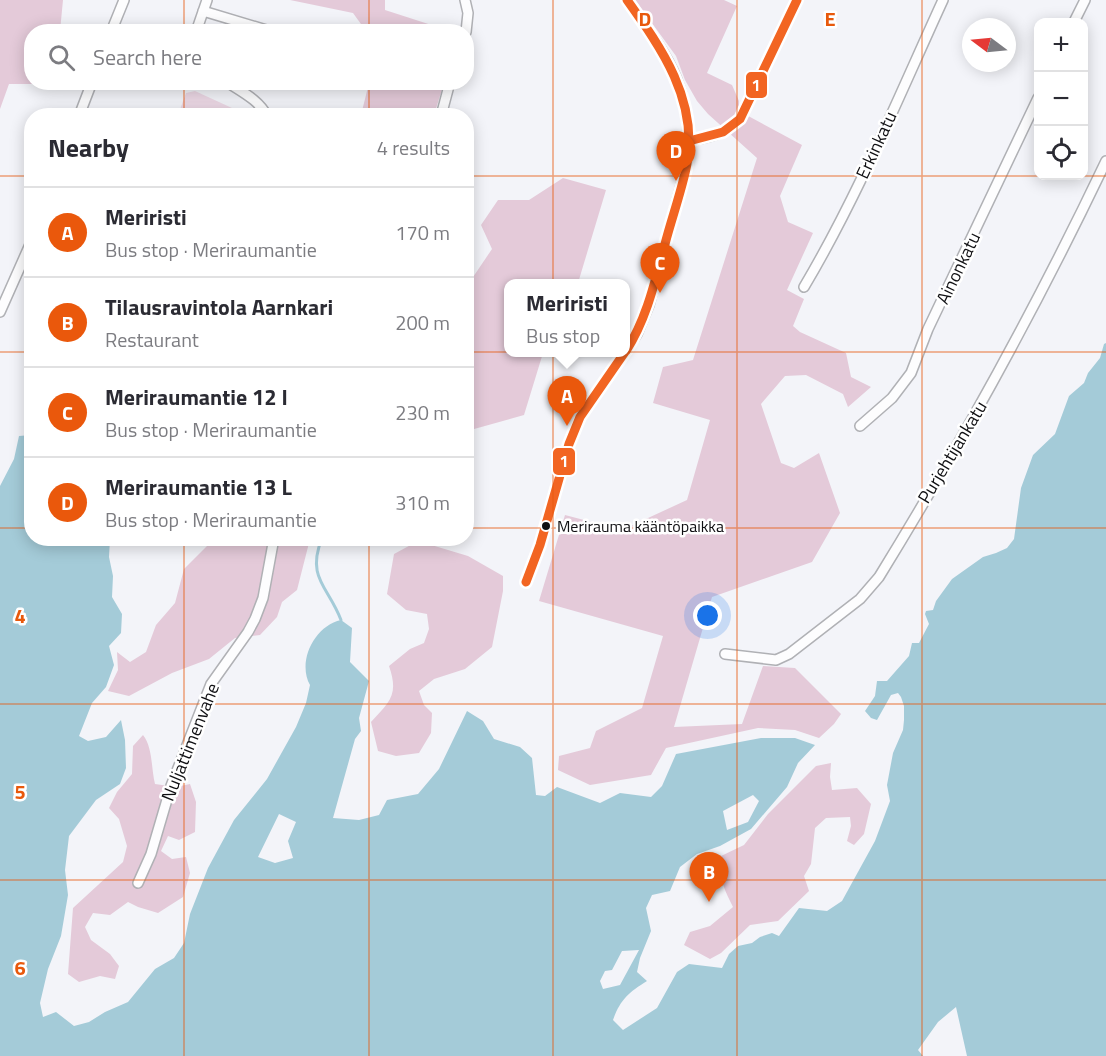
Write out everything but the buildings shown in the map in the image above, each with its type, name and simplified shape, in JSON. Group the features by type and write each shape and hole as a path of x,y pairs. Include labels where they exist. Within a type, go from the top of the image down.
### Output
{"street":[{"path":"114,24 124,0"},
{"path":"199,24 207,0"},
{"path":"465,0 468,13 467,24"},
{"path":"627,0 668,60 679,81 687,116 689,141 687,163 649,305 630,344"},
{"path":"689,141 717,136 733,127 740,119 797,0"},
{"name":"Erkinkatu","path":"804,287 827,249 850,202 943,0"},
{"path":"1076,18 1084,0"},
{"path":"203,11 246,24"},
{"path":"82,108 89,90"},
{"path":"239,90 263,108"},
{"path":"443,108 448,90"},
{"name":"Ainonkatu","path":"860,426 892,398 911,373 928,329 1034,106"},
{"name":"Purjehtijankatu","path":"725,654 776,660 789,654 860,599 879,577 999,373 1045,287 1106,161"},
{"path":"0,312 24,258"},
{"path":"526,582 540,545 569,444 580,417 622,357"},
{"name":"Nuljattimenvahe","path":"138,883 151,854 171,786 211,684 255,619 263,598 273,546"}],"shaded area":[{"path":"0,0 63,0 61,24 24,24 24,84 9,84 0,109"},
{"path":"290,0 385,0 385,10 428,24 361,24 353,13"},
{"path":"635,0 724,0 737,6 707,73 732,85 739,101 739,111 802,145 780,196 788,222 813,233 787,290 804,299 793,326 800,332 846,353 851,377 871,387 848,407 843,394 806,375 785,376 761,404 781,463 794,468 819,453 840,513 812,562 712,597 674,727 742,724 763,666 795,668 841,714 834,724 819,738 795,730 758,728 666,748 651,775 590,785 558,770 559,756 590,748 596,731 642,708 663,636 539,601 565,515 622,530 687,500 710,420 653,403 663,367 693,360 757,158 708,114 697,101 685,80 676,56"},
{"path":"367,90 442,90 436,108 363,108"},
{"path":"195,91 232,108 181,108 186,93"},
{"path":"563,178 606,190 579,279 504,279 504,357 542,357 524,415 474,429 474,276 492,249 481,225 498,200 529,200"},
{"path":"207,546 308,546 297,590 282,602 277,617 260,635 235,638 209,659 172,673 129,696 108,691 118,670 117,652 130,662 146,652 156,625 175,603 184,569"},
{"path":"409,546 435,546 468,556 503,576 503,591 492,647 465,669 434,679 419,691 424,705 432,713 431,733 419,753 396,756 378,751 371,722 388,703 393,691 389,666 410,649 424,643 429,629 427,614 406,610 387,594 394,554"},
{"path":"143,735 150,752 155,784 176,787 190,784 196,802 195,832 179,840 168,836 161,851 172,859 186,857 190,873 183,897 158,913 128,902 110,915 93,913 85,927 91,940 110,954 119,966 115,979 100,976 79,982 68,974 73,908 123,862 127,846 119,819 109,808 117,792 132,774 133,746"},
{"path":"831,763 832,790 857,788 871,804 864,834 854,845 847,841 851,826 850,817 826,818 815,828 811,864 804,876 809,891 778,921 750,925 721,953 710,959 684,945 690,932 710,926 733,907 722,882 721,856 744,845 768,814 816,766"}],"water":[{"path":"1106,343 1106,1056 967,1056 956,1007 938,1022 918,1050 923,1056 0,1056 0,486 14,459 19,436 24,436 24,546 110,546 109,557 113,576 112,597 122,614 121,633 109,646 114,665 106,687 92,703 79,736 88,741 106,737 121,720 125,740 126,768 120,784 96,800 69,836 65,870 68,895 61,936 48,969 40,1003 43,1017 56,1012 74,1026 89,1022 128,1002 155,969 174,958 184,943 190,914 208,868 234,820 267,779 296,727 306,703 310,685 306,676 306,666 310,646 323,629 341,620 352,628 350,662 369,681 359,718 361,731 355,739 333,818 359,820 379,815 387,800 418,794 439,769 467,711 483,721 494,739 520,747 532,758 536,795 545,796 557,787 600,803 620,793 651,797 662,786 676,754 761,738 795,738 815,745 798,763 787,787 751,829 720,846 697,854 680,867 670,891 652,895 646,908 651,931 637,972 647,981 626,997 616,1013 613,1020 623,1030 657,1008 677,972 689,964 722,968 729,954 738,946 752,943 772,933 779,936 799,908 827,911 842,901 875,841 890,801 887,785 893,753 903,730 904,706 898,693 891,695 877,720 871,718 865,711 875,696 877,681 887,681 909,656 912,643 919,643 929,624 926,611 933,610 936,601 952,579 983,557 1007,548 1014,539 1021,488 1033,455 1055,434 1069,396 1084,383 1088,373 1100,358","holes":["753,795 759,801 748,822 727,830 723,811","279,814 296,822 288,841 293,858 275,863 258,857","639,950 620,985 603,989 600,981 605,971 612,970 622,951"]}],"waterway":[{"path":"320,546 316,563 318,573 341,620"}],"transit line":[{"name":"1","path":"627,0 653,37 674,76 687,118 689,141 685,174 654,285 640,326 630,344"},
{"name":"1","path":"689,141 723,132 740,119 797,0"},
{"name":"1","path":"526,582 540,545 569,444 580,417 622,357"}],"place":[{"name":"Meriraumantie 13 L","path":"676,181"},
{"name":"Meriraumantie 12 I","path":"660,293"},
{"name":"Meriristi","path":"567,426"},
{"name":"Merirauma kääntöpaikka","path":"546,526"},
{"name":"Tilausravintola Aarnkari","path":"709,902"}]}
